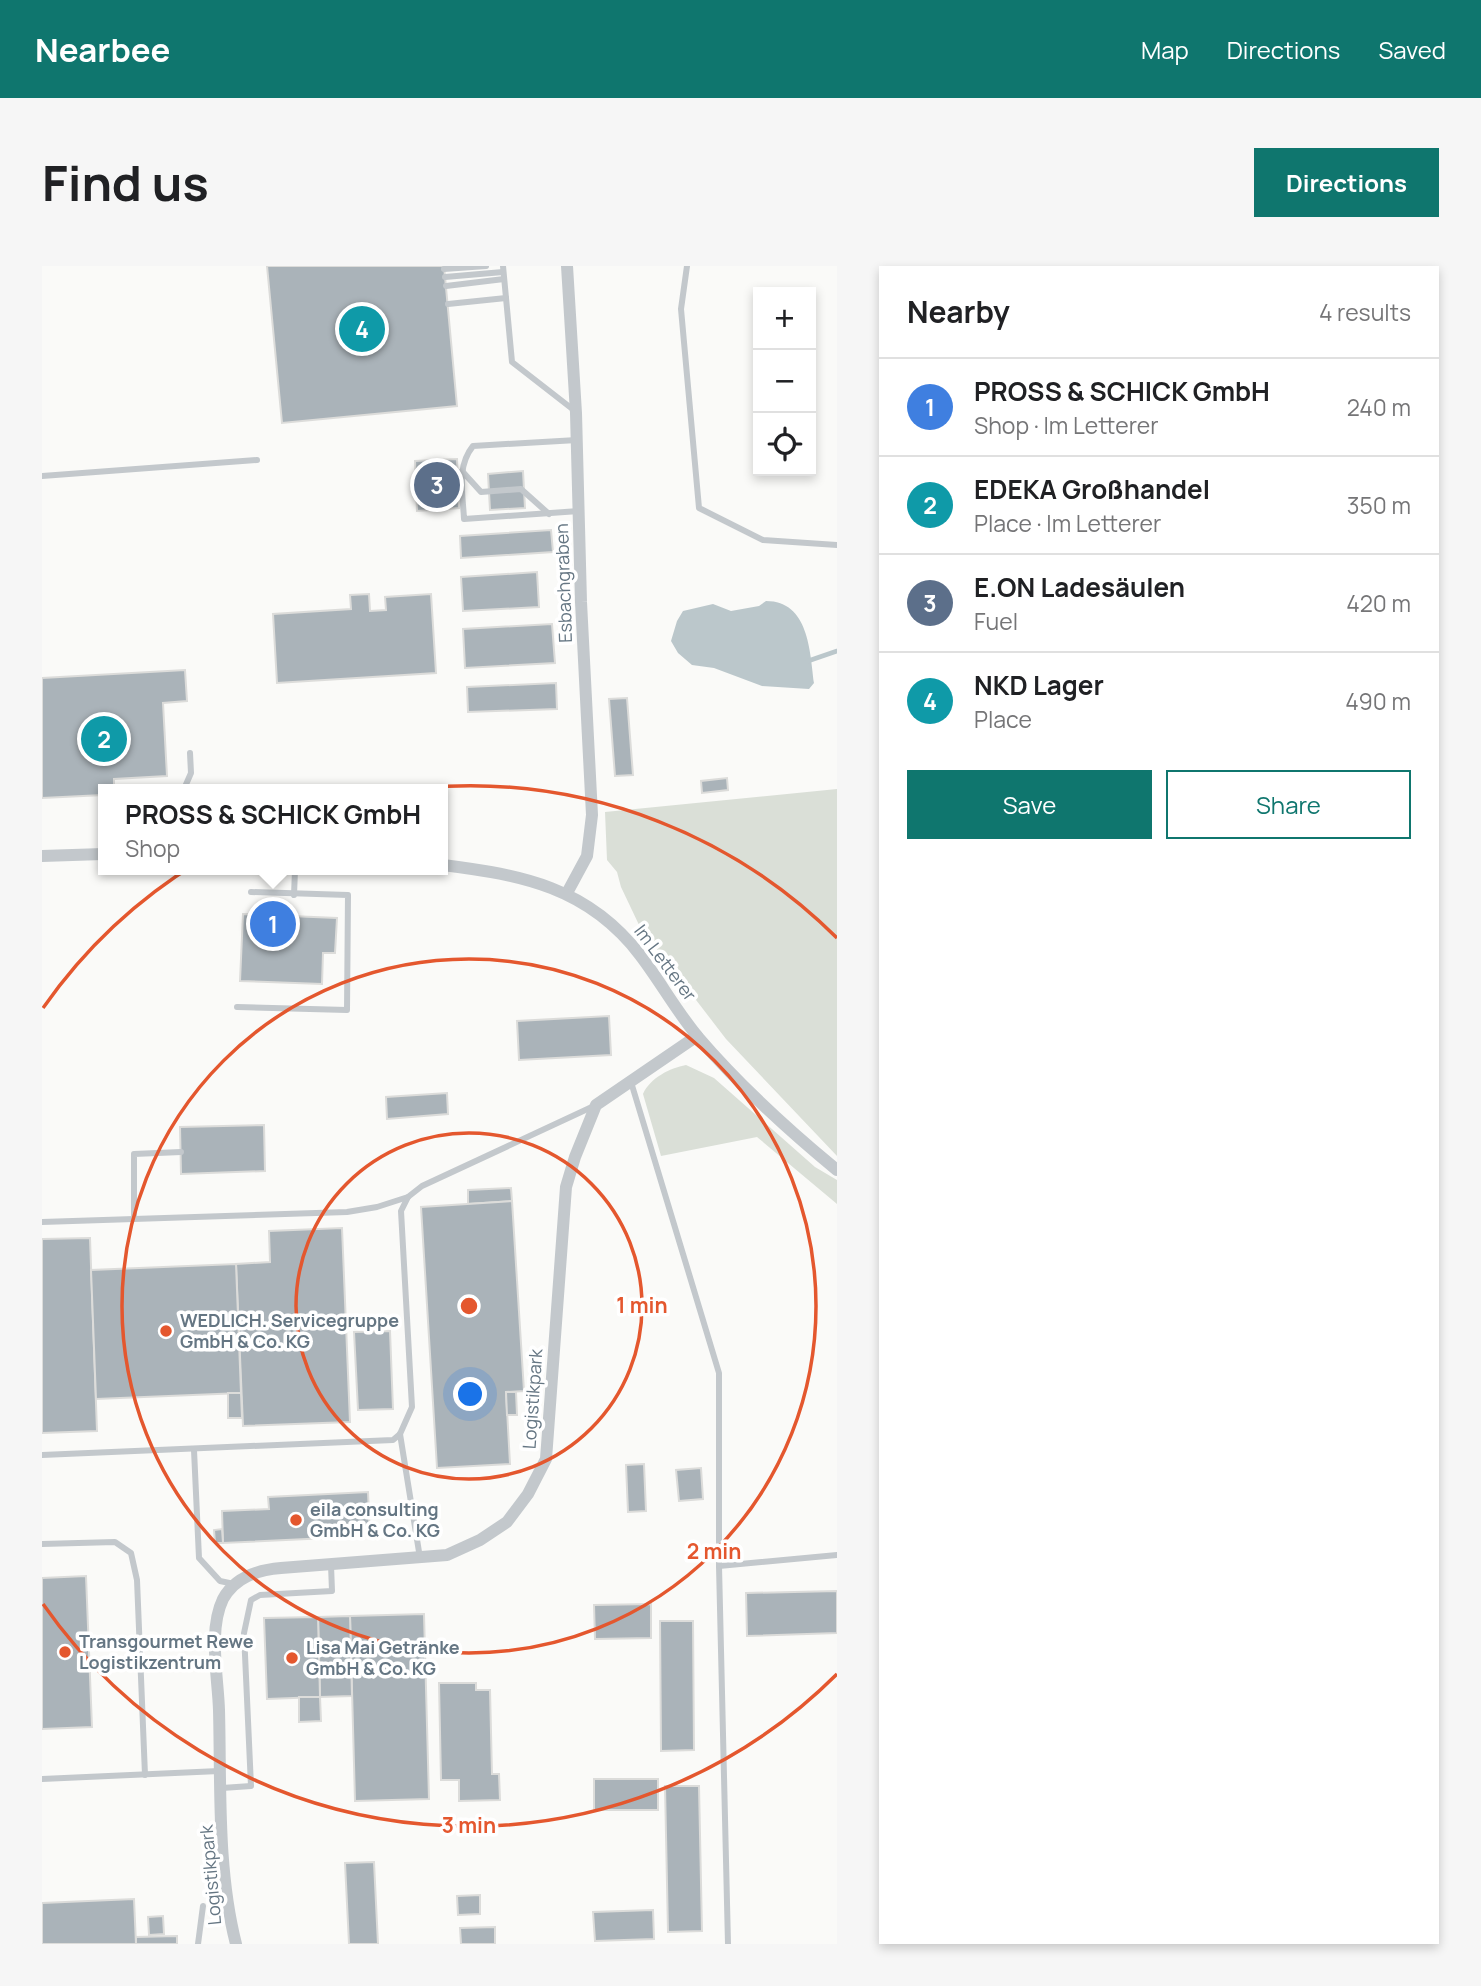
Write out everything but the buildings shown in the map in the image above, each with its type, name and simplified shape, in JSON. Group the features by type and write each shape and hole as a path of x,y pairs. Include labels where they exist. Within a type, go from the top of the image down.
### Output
{"street":[{"name":"Esbachgraben","path":"567,266 576,412 592,815 587,856 567,893"},
{"path":"42,856 98,854"},
{"name":"Im Letterer","path":"448,867 519,876 567,893 615,926 639,954 697,1036"},
{"path":"596,1105 697,1036 759,1103 837,1170"},
{"name":"Logistikpark","path":"236,1944 228,1894 221,1771 217,1624 222,1602 234,1584 254,1573 272,1569 447,1555 480,1540 507,1522 528,1494 547,1459 566,1187 596,1105"}],"lane":[{"path":"486,266 445,273 503,272"},
{"path":"687,266 681,309 699,508 763,540 837,545"},
{"path":"446,286 503,272"},
{"path":"503,272 512,362 576,412"},
{"path":"448,304 506,298"},
{"path":"577,440 473,446 464,457 462,471 464,519 579,511"},
{"path":"42,476 257,460"},
{"path":"462,471 481,492 521,489 549,514"},
{"path":"186,784 191,773 190,753"},
{"path":"294,895 295,875"},
{"path":"237,1007 348,1010 348,895 251,892"},
{"path":"630,1080 719,1374 719,1566 728,1944"},
{"path":"42,1222 347,1212 377,1207 408,1197 444,1174 596,1105"},
{"path":"134,1218 134,1154 181,1152"},
{"path":"408,1197 401,1211 412,1407 400,1434 420,1558"},
{"path":"42,1455 385,1442 400,1434"},
{"path":"194,1450 199,1558 220,1581 234,1584"},
{"path":"42,1544 114,1542 131,1553 137,1580 145,1775"},
{"path":"719,1566 837,1555"},
{"path":"222,1788 251,1786 244,1633 251,1600 260,1595 332,1591 331,1565"},
{"path":"42,1779 221,1771"},
{"path":"198,1944 203,1906"}],"shaded area":[{"path":"766,601 780,603 791,609 805,630 814,683 809,689 762,686 714,668 692,665 678,653 671,641 683,611 713,604 731,611 759,606"},
{"path":"837,789 837,1156 726,1039 640,927 617,872 607,860 605,812"},
{"path":"686,1065 714,1078 815,1167 837,1180 837,1204 757,1137 661,1156 643,1094 650,1083 661,1075"}],"waterway":[{"path":"808,661 837,651"}],"place":[{"name":"NKD Lager","path":"362,329"},
{"name":"E.ON Ladesäulen","path":"437,485"},
{"name":"EDEKA Großhandel","path":"104,739"},
{"name":"PROSS & SCHICK GmbH","path":"273,924"},
{"name":"WEDLICH. Servicegruppe GmbH & Co. KG","path":"166,1331"},
{"name":"eila consulting GmbH & Co. KG","path":"296,1520"},
{"name":"Transgourmet Rewe Logistikzentrum","path":"65,1652"},
{"name":"Lisa Mai Getränke GmbH & Co. KG","path":"292,1658"}]}
